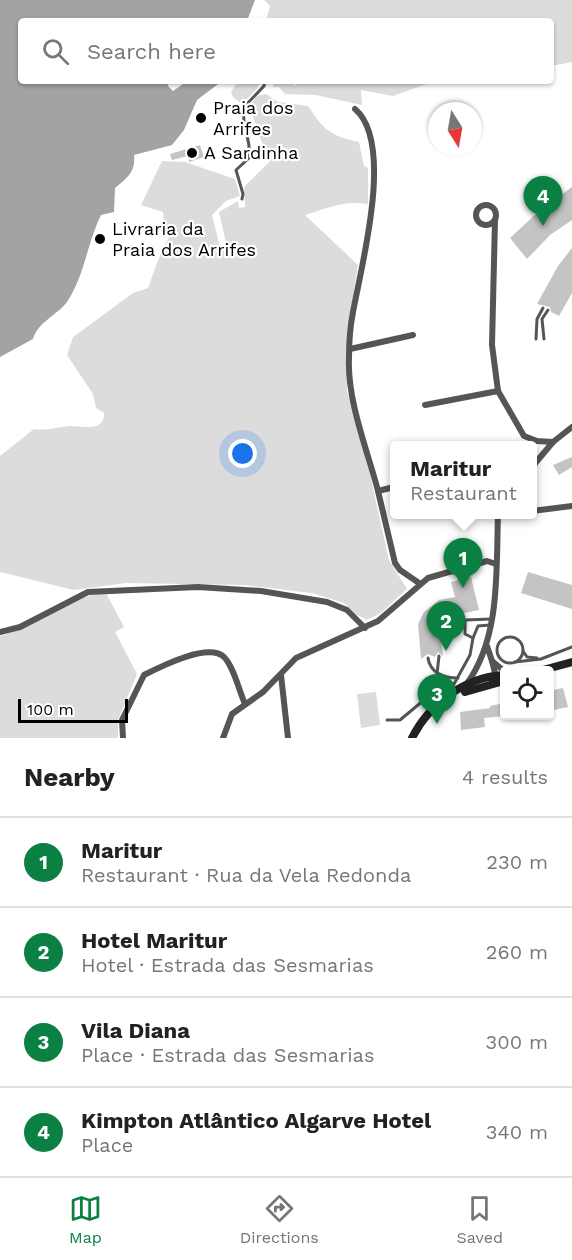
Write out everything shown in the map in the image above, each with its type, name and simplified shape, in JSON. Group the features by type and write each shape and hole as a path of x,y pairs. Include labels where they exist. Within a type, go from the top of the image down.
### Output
{"street":[{"path":"355,109 362,118 368,134 375,190 352,313 351,390 395,562 400,570 419,583"},
{"path":"495,220 492,345 498,391 527,441"},
{"path":"350,349 413,335"},
{"path":"425,405 498,391"},
{"path":"537,461 553,442 571,430"},
{"path":"524,436 537,441 553,442"},
{"path":"378,491 390,488"},
{"path":"537,510 572,506"},
{"path":"465,689 481,659 491,622 498,519"},
{"path":"223,738 232,714 281,675 284,668 296,658 378,621 419,583 440,573 487,561 496,564"},
{"path":"0,633 20,627 73,597 88,592 198,587 261,591 327,602 347,610 365,628"},
{"path":"487,641 492,661 491,678"},
{"path":"123,738 122,720 144,675 195,654 218,653 225,658 245,704"},
{"path":"481,659 481,667 491,678 500,680"},
{"path":"492,661 500,669"},
{"path":"554,667 572,663"},
{"path":"554,670 572,663"},
{"path":"281,675 288,738"},
{"path":"412,738 417,728 442,699 500,675"},
{"path":"465,689 500,682"}],"lane":[{"path":"242,199 243,194 236,170 249,158 251,144 243,132 244,107 264,84"},
{"path":"536,339 537,319 545,309 542,319 544,339"},
{"path":"473,638 465,634 465,620 491,622"},
{"path":"387,720 400,720 409,715 419,702 436,690 454,684 470,655 478,626 491,622"},
{"path":"541,659 527,657 517,638 508,637 499,643 497,650 500,658 513,662 541,659 572,647"},
{"path":"513,662 519,659 523,651"},
{"path":"437,674 439,656"},
{"path":"428,658 429,664 437,674 458,678"}],"shaded area":[{"path":"0,0 255,0 248,18 18,18 18,84 168,84 173,91 183,84 218,84 197,100 184,130 172,145 134,155 132,170 127,178 115,188 114,212 101,215 78,281 67,302 39,328 33,339 0,357"},
{"path":"264,0 572,0 572,62 554,65 554,18 267,18 270,6"},
{"path":"236,84 259,84 242,104 233,97 231,92"},
{"path":"274,84 293,84 295,86 297,84 429,84 393,96 361,90 362,105 316,95 285,94 279,87 273,87"},
{"path":"266,94 278,102 308,106 329,131 359,142 364,166 368,168 368,204 344,204 305,215 358,265 347,334 347,391 361,434 389,560 407,589 381,613 367,620 357,615 344,603 312,593 244,585 126,583 74,590 0,572 0,456 34,429 91,427 100,424 103,420 104,413 96,408 93,394 67,355 73,337 133,293 148,288 162,250 174,231 164,226 163,212 141,205 162,161 185,162 235,179 240,196 226,201 212,215 220,247 227,247 219,212 238,201 239,208 245,207 244,187 269,162 249,106 257,96"},
{"path":"106,593 124,627 115,632 137,674 118,720 118,738 0,738 0,636 65,605 92,595"},
{"path":"376,692 380,725 361,728 357,694"}],"building":[{"path":"200,145 204,157 189,162 188,156 172,160 170,154"},
{"path":"572,187 572,220 550,235 527,259 510,238 538,212"},
{"path":"572,248 572,293 559,316 551,312 550,307 537,304 558,266"},
{"path":"572,457 572,467 559,475 553,465"},
{"path":"528,572 572,585 572,609 521,593"},
{"path":"471,577 479,610 441,618 439,628 443,656 438,652 435,657 428,654 421,659 418,624 424,612 439,600 455,597 451,582"},
{"path":"563,688 568,707 554,710 554,690"},
{"path":"500,704 500,716 484,718 485,727 461,730 460,712 490,708 490,706"}],"place":[{"name":"Praia dos Arrifes","path":"201,118"},
{"name":"A Sardinha","path":"192,153"},
{"name":"Kimpton Atlântico Algarve Hotel","path":"543,226"},
{"name":"Livraria da Praia dos Arrifes","path":"100,239"},
{"name":"Maritur","path":"463,588"},
{"name":"Hotel Maritur","path":"446,651"},
{"name":"Vila Diana","path":"437,724"}]}
